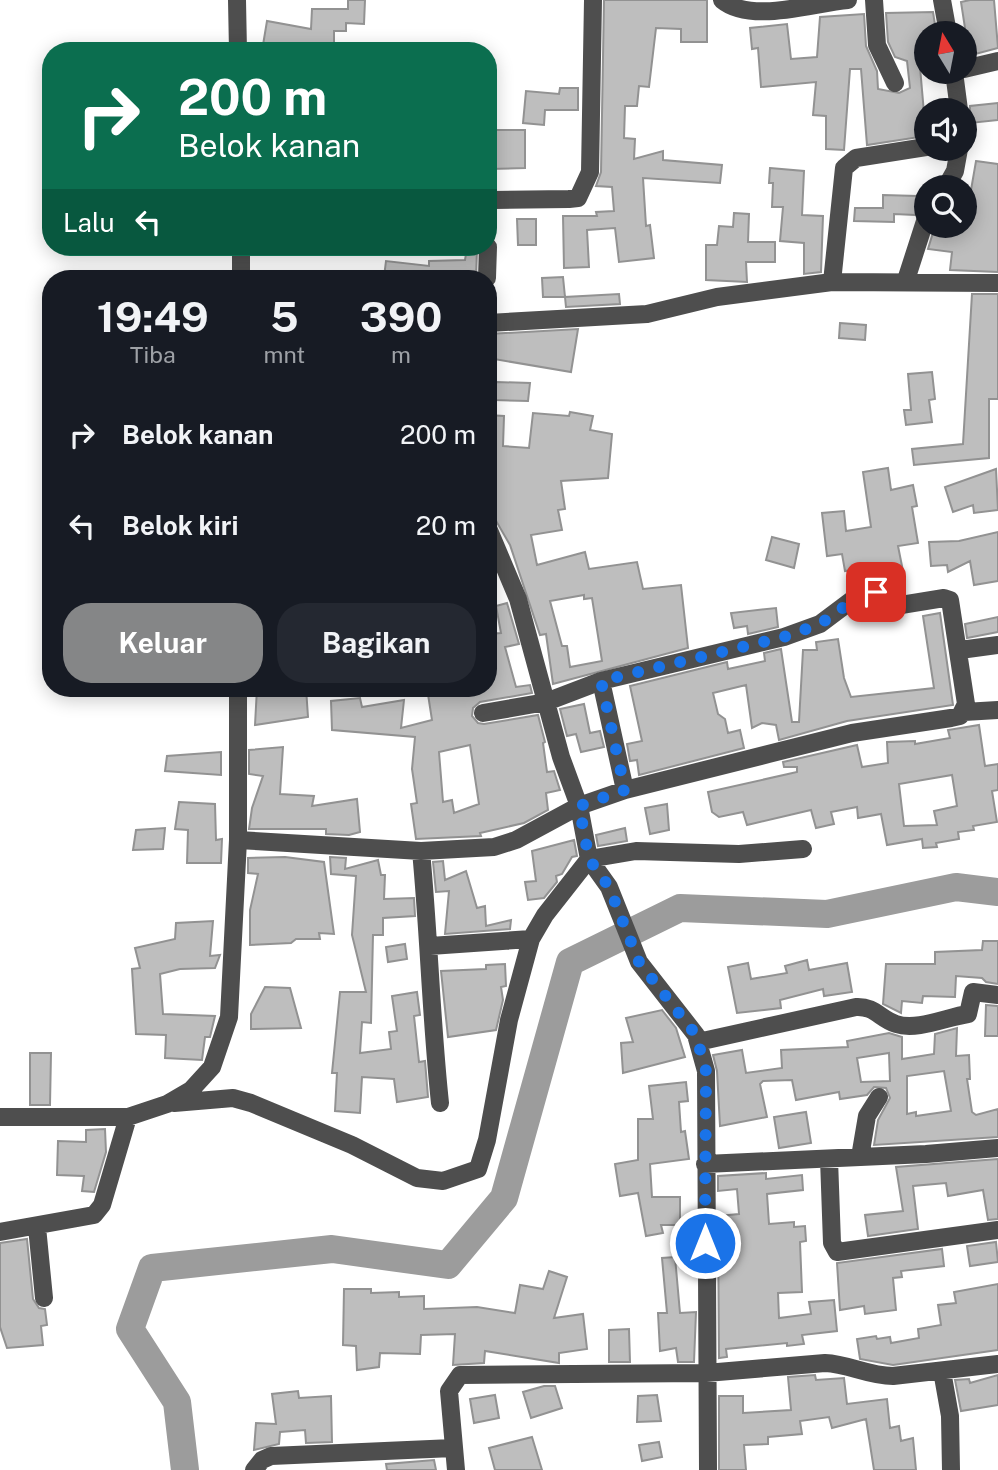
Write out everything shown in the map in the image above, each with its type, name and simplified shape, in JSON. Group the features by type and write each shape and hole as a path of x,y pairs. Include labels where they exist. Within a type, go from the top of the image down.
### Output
{"street":[{"path":"237,0 238,42"},
{"path":"497,201 578,198 584,189 590,172 593,0"},
{"path":"722,0 731,8 752,12 848,0"},
{"path":"874,0 877,45 895,83"},
{"path":"942,0 946,21"},
{"path":"977,66 998,61"},
{"path":"832,282 844,168 849,162 868,155 914,149"},
{"path":"906,280 920,238"},
{"path":"497,322 647,314 718,297 832,282 906,280 998,283"},
{"path":"497,550 518,600 561,757 579,806 589,859 609,887 639,962 698,1042 706,1071 708,1470"},
{"path":"483,713 547,702 601,681 784,637 820,624 852,600 872,592 901,604 944,598 950,600 960,650 966,704 964,712"},
{"path":"960,650 998,645"},
{"path":"601,681 625,790"},
{"path":"0,1117 128,1117 167,1104 191,1090 205,1075 223,1043 229,1017 238,840 238,697"},
{"path":"238,840 421,851 494,847 516,840 579,806 625,790 852,733 951,718 964,712 998,710"},
{"path":"167,1104 233,1098 251,1103 352,1145 417,1178 443,1181 478,1169 488,1140 509,1020 531,939 545,915 589,859 636,851 739,854 803,849"},
{"path":"421,851 430,946 431,1023 440,1103"},
{"path":"430,946 531,939"},
{"path":"698,1042 856,1007 875,1009 894,1024 916,1025 968,1014 973,992 998,995"},
{"path":"860,1157 867,1116 879,1097"},
{"path":"0,1232 85,1219 99,1210 128,1117"},
{"path":"705,1164 828,1159 998,1147"},
{"path":"828,1159 832,1243 837,1252 998,1230"},
{"path":"37,1227 44,1298"},
{"path":"456,1470 449,1391 460,1375 706,1373 825,1363 839,1364 877,1376 998,1364"},
{"path":"942,1371 950,1416 951,1470"},
{"path":"254,1470 262,1460 271,1456 453,1448"}],"building":[{"path":"348,0 365,0 364,24 346,23 346,31 334,31 334,42 264,42 267,21 311,29 312,9 348,9"},
{"path":"604,0 707,0 707,42 681,42 681,29 656,28 649,87 639,86 637,106 625,106 624,138 635,139 634,159 663,151 663,160 722,165 720,183 643,178 646,226 650,225 654,258 619,262 615,228 587,230 589,267 564,268 563,216 597,216 596,212 614,211 612,187 596,186 601,172"},
{"path":"994,0 998,48 977,54 977,21 964,21 961,2"},
{"path":"933,12 934,21 914,21 914,84 921,84 923,98 914,98 914,138 867,145 861,69 850,69 844,150 826,149 826,116 813,115 816,82 761,87 758,48 752,49 750,28 787,24 791,59 817,57 820,17 864,14 866,46 877,71 878,89 899,93 910,88 907,61 895,57 888,42 886,13"},
{"path":"560,88 578,88 578,110 545,110 544,125 523,123 526,91 559,94"},
{"path":"998,103 998,120 977,122 977,105"},
{"path":"497,130 525,130 525,168 497,169"},
{"path":"976,161 998,164 998,272 950,270 952,252 928,249 931,238 977,238 977,175 974,175"},
{"path":"770,168 804,171 802,215 823,216 821,272 804,274 804,243 780,241 783,207 772,207 773,183 769,183"},
{"path":"883,195 914,196 914,215 894,214 894,222 854,221 855,208 883,208"},
{"path":"734,213 749,214 748,242 775,242 775,262 746,262 747,282 706,280 706,245 717,245 719,226 733,227"},
{"path":"517,219 536,219 536,245 518,245"},
{"path":"466,256 477,256 476,270 385,270 386,261 429,266 429,261 465,260"},
{"path":"563,277 565,297 543,297 542,278"},
{"path":"619,294 620,304 566,307 565,297"},
{"path":"972,294 998,294 998,399 989,399 989,458 914,465 912,449 963,444"},
{"path":"840,323 866,325 865,340 839,338"},
{"path":"578,329 571,372 497,360 497,334"},
{"path":"932,372 935,399 929,400 932,422 906,425 904,410 911,410 908,374"},
{"path":"497,382 530,383 528,401 497,400"},
{"path":"570,412 593,416 590,430 612,434 608,478 561,481 565,509 558,510 562,530 531,535 537,565 585,552 589,569 637,562 643,589 681,585 688,648 553,684 546,634 540,635 510,545 497,522 497,416 504,416 503,446 529,448 533,413 569,416","holes":["584,595 584,599 592,598 602,661 570,667 567,646 562,646 550,601"]},
{"path":"888,468 891,490 913,485 917,506 912,507 918,543 898,546 903,571 881,575 879,566 845,571 842,554 827,556 822,513 844,511 846,531 871,527 863,472"},
{"path":"996,469 998,510 974,513 973,505 953,512 945,487"},
{"path":"998,532 998,581 974,585 970,561 948,572 947,565 931,566 929,542 959,541"},
{"path":"772,537 799,544 794,568 766,560"},
{"path":"507,603 519,644 505,647 516,687 530,685 532,693 480,702 473,708 472,716 478,723 484,724 538,715 545,742 547,772 554,771 560,790 546,793 548,810 524,823 480,833 481,836 416,839 411,804 417,803 412,769 415,737 332,730 331,701 360,698 362,707 404,700 401,728 432,720 428,697 497,697 497,633 501,633 497,606","holes":["470,745 479,804 454,813 452,800 443,802 439,752"]},
{"path":"776,608 778,627 748,634 747,626 734,628 731,613"},
{"path":"940,613 953,705 847,721 779,740 776,725 762,723 752,728 746,685 713,693 718,714 725,719 728,733 740,730 744,748 639,775 637,760 630,761 627,744 642,741 630,686 727,662 728,669 765,661 764,653 781,649 792,722 799,722 803,650 817,650 816,642 838,639 844,678 851,697 934,688 923,616"},
{"path":"998,617 998,632 967,638 965,624"},
{"path":"257,697 307,697 308,717 255,725"},
{"path":"584,704 590,733 600,731 604,747 581,752 576,734 567,736 560,709"},
{"path":"979,725 985,766 998,764 998,790 992,791 997,822 958,832 959,839 936,843 937,847 923,848 922,839 887,845 881,814 858,818 857,807 831,812 834,824 816,828 811,810 747,825 743,812 719,817 712,812 708,792 797,772 797,767 784,767 783,762 857,745 862,767 888,763 887,742 915,741 915,744 950,738 948,730","holes":["952,775 957,806 934,811 937,825 904,826 899,784"]},
{"path":"283,747 280,794 314,796 312,806 357,799 360,832 349,835 326,834 326,829 249,829 252,808 263,776 249,774 249,750"},
{"path":"221,752 221,775 165,771 167,756"},
{"path":"179,802 215,804 216,840 222,839 221,863 187,863 188,830 175,829"},
{"path":"667,804 669,830 650,834 645,808"},
{"path":"165,828 163,849 133,850 136,830"},
{"path":"625,828 627,841 598,846 596,835"},
{"path":"574,840 577,856 572,857 562,874 556,876 557,882 544,898 528,900 525,882 536,881 532,851"},
{"path":"285,857 324,862 334,934 319,933 320,939 296,939 291,943 250,945 250,910 258,874 248,873 248,858"},
{"path":"330,857 346,858 345,869 378,860 381,875 385,875 384,899 414,898 415,916 383,918 383,935 373,935 371,1023 362,1022 360,1053 391,1049 389,1032 397,1031 392,996 417,992 420,1015 414,1016 419,1062 425,1061 428,1097 397,1102 394,1079 362,1077 360,1113 335,1111 337,1073 332,1073 340,992 366,992 352,935 356,876 331,874"},
{"path":"443,861 445,880 466,871 477,908 485,906 486,926 511,920 510,929 445,934 449,891 436,892 433,862"},
{"path":"213,921 210,956 220,955 215,968 180,969 160,974 163,1014 215,1016 210,1037 205,1037 202,1060 165,1058 166,1035 136,1034 132,969 140,968 135,948 175,939 176,923"},
{"path":"983,941 998,941 998,984 986,982 982,978 956,976 955,997 923,996 922,1003 902,1001 901,1013 883,1004 886,964 935,964 935,952 982,950"},
{"path":"405,944 407,959 388,962 386,947"},
{"path":"807,960 809,970 847,963 852,992 824,996 823,989 780,1000 781,1008 737,1013 728,967 748,963 751,979 787,973 785,966"},
{"path":"505,964 506,986 501,987 503,1000 496,1030 448,1037 441,971 486,969 486,965"},
{"path":"265,987 290,988 301,1028 251,1029 251,1014"},
{"path":"986,1005 998,1006 998,1036 985,1036"},
{"path":"662,1010 676,1028 685,1057 623,1073 621,1043 633,1042 626,1018"},
{"path":"957,1028 956,1056 969,1055 970,1079 967,1079 972,1112 976,1115 998,1109 998,1137 874,1145 878,1120 890,1098 886,1088 874,1087 867,1095 840,1099 839,1092 796,1100 792,1080 763,1081 760,1084 767,1117 720,1126 717,1071 713,1055 742,1050 746,1073 782,1068 781,1050 848,1047 847,1041 889,1033 902,1037 902,1059 934,1054 935,1034","holes":["889,1053 890,1081 861,1082 857,1058","944,1071 951,1111 916,1116 916,1112 907,1114 907,1076"]},
{"path":"30,1053 51,1053 50,1105 30,1105"},
{"path":"686,1082 688,1101 679,1102 681,1132 685,1131 689,1159 650,1164 652,1197 680,1197 680,1225 661,1225 663,1233 646,1236 638,1193 620,1196 615,1164 638,1160 638,1119 653,1119 649,1086"},
{"path":"806,1112 811,1143 779,1148 774,1117"},
{"path":"105,1129 106,1152 94,1192 82,1191 84,1176 57,1175 58,1141 86,1142 86,1130"},
{"path":"998,1159 998,1219 988,1220 983,1190 948,1196 946,1183 913,1186 918,1229 868,1236 865,1215 903,1211 896,1167"},
{"path":"766,1173 766,1179 802,1175 803,1190 767,1194 769,1224 794,1222 794,1227 805,1226 806,1241 800,1242 802,1292 778,1293 779,1318 811,1314 809,1302 834,1300 837,1331 802,1335 804,1344 726,1349 727,1357 719,1358 718,1216 739,1214 737,1189 718,1191 718,1176"},
{"path":"27,1239 33,1299 39,1308 45,1309 47,1325 41,1326 43,1345 7,1348 0,1327 0,1243"},
{"path":"996,1242 998,1262 970,1266 967,1246"},
{"path":"942,1249 944,1266 901,1271 902,1277 893,1278 896,1310 865,1314 864,1306 840,1310 837,1263"},
{"path":"675,1257 680,1313 696,1312 694,1362 678,1362 676,1348 660,1351 658,1313 667,1313 662,1258"},
{"path":"549,1271 567,1277 554,1318 583,1314 587,1349 559,1353 559,1363 485,1351 484,1363 453,1365 455,1334 421,1335 420,1354 380,1353 379,1367 357,1370 356,1346 343,1345 344,1289 371,1289 371,1293 399,1292 399,1297 424,1296 424,1309 477,1307 515,1313 520,1285 543,1289"},
{"path":"998,1284 998,1350 893,1365 860,1359 857,1339 890,1337 891,1343 919,1338 918,1329 941,1325 938,1305 956,1303 954,1292"},
{"path":"629,1329 630,1362 609,1362 609,1330"},
{"path":"815,1375 816,1380 844,1378 847,1404 887,1399 890,1428 899,1426 901,1441 913,1438 916,1470 874,1470 866,1419 832,1428 829,1417 800,1421 802,1434 768,1437 768,1444 744,1445 746,1470 719,1470 719,1396 743,1396 743,1413 791,1410 788,1377"},
{"path":"998,1375 998,1405 961,1411 955,1380 969,1379 970,1383"},
{"path":"555,1386 562,1408 531,1418 523,1392"},
{"path":"298,1391 299,1398 331,1396 332,1442 306,1443 305,1430 280,1432 279,1444 254,1450 256,1423 276,1424 272,1394"},
{"path":"495,1395 499,1418 474,1423 470,1399"},
{"path":"657,1395 661,1421 637,1422 638,1396"},
{"path":"532,1437 542,1470 495,1470 489,1448"},
{"path":"659,1442 662,1457 642,1461 639,1445"},
{"path":"434,1460 436,1470 387,1470 386,1464"}],"waterway":[{"path":"185,1470 177,1402 130,1329 152,1268 332,1249 448,1265 504,1198 570,962 680,908 827,914 956,887 998,892"}],"route":[{"path":"705,1243 706,1071 702,1050 696,1035 639,962 609,887 589,859 579,806 625,790 601,681 784,637 820,624 836,615 852,600 868,592 876,592"}]}
